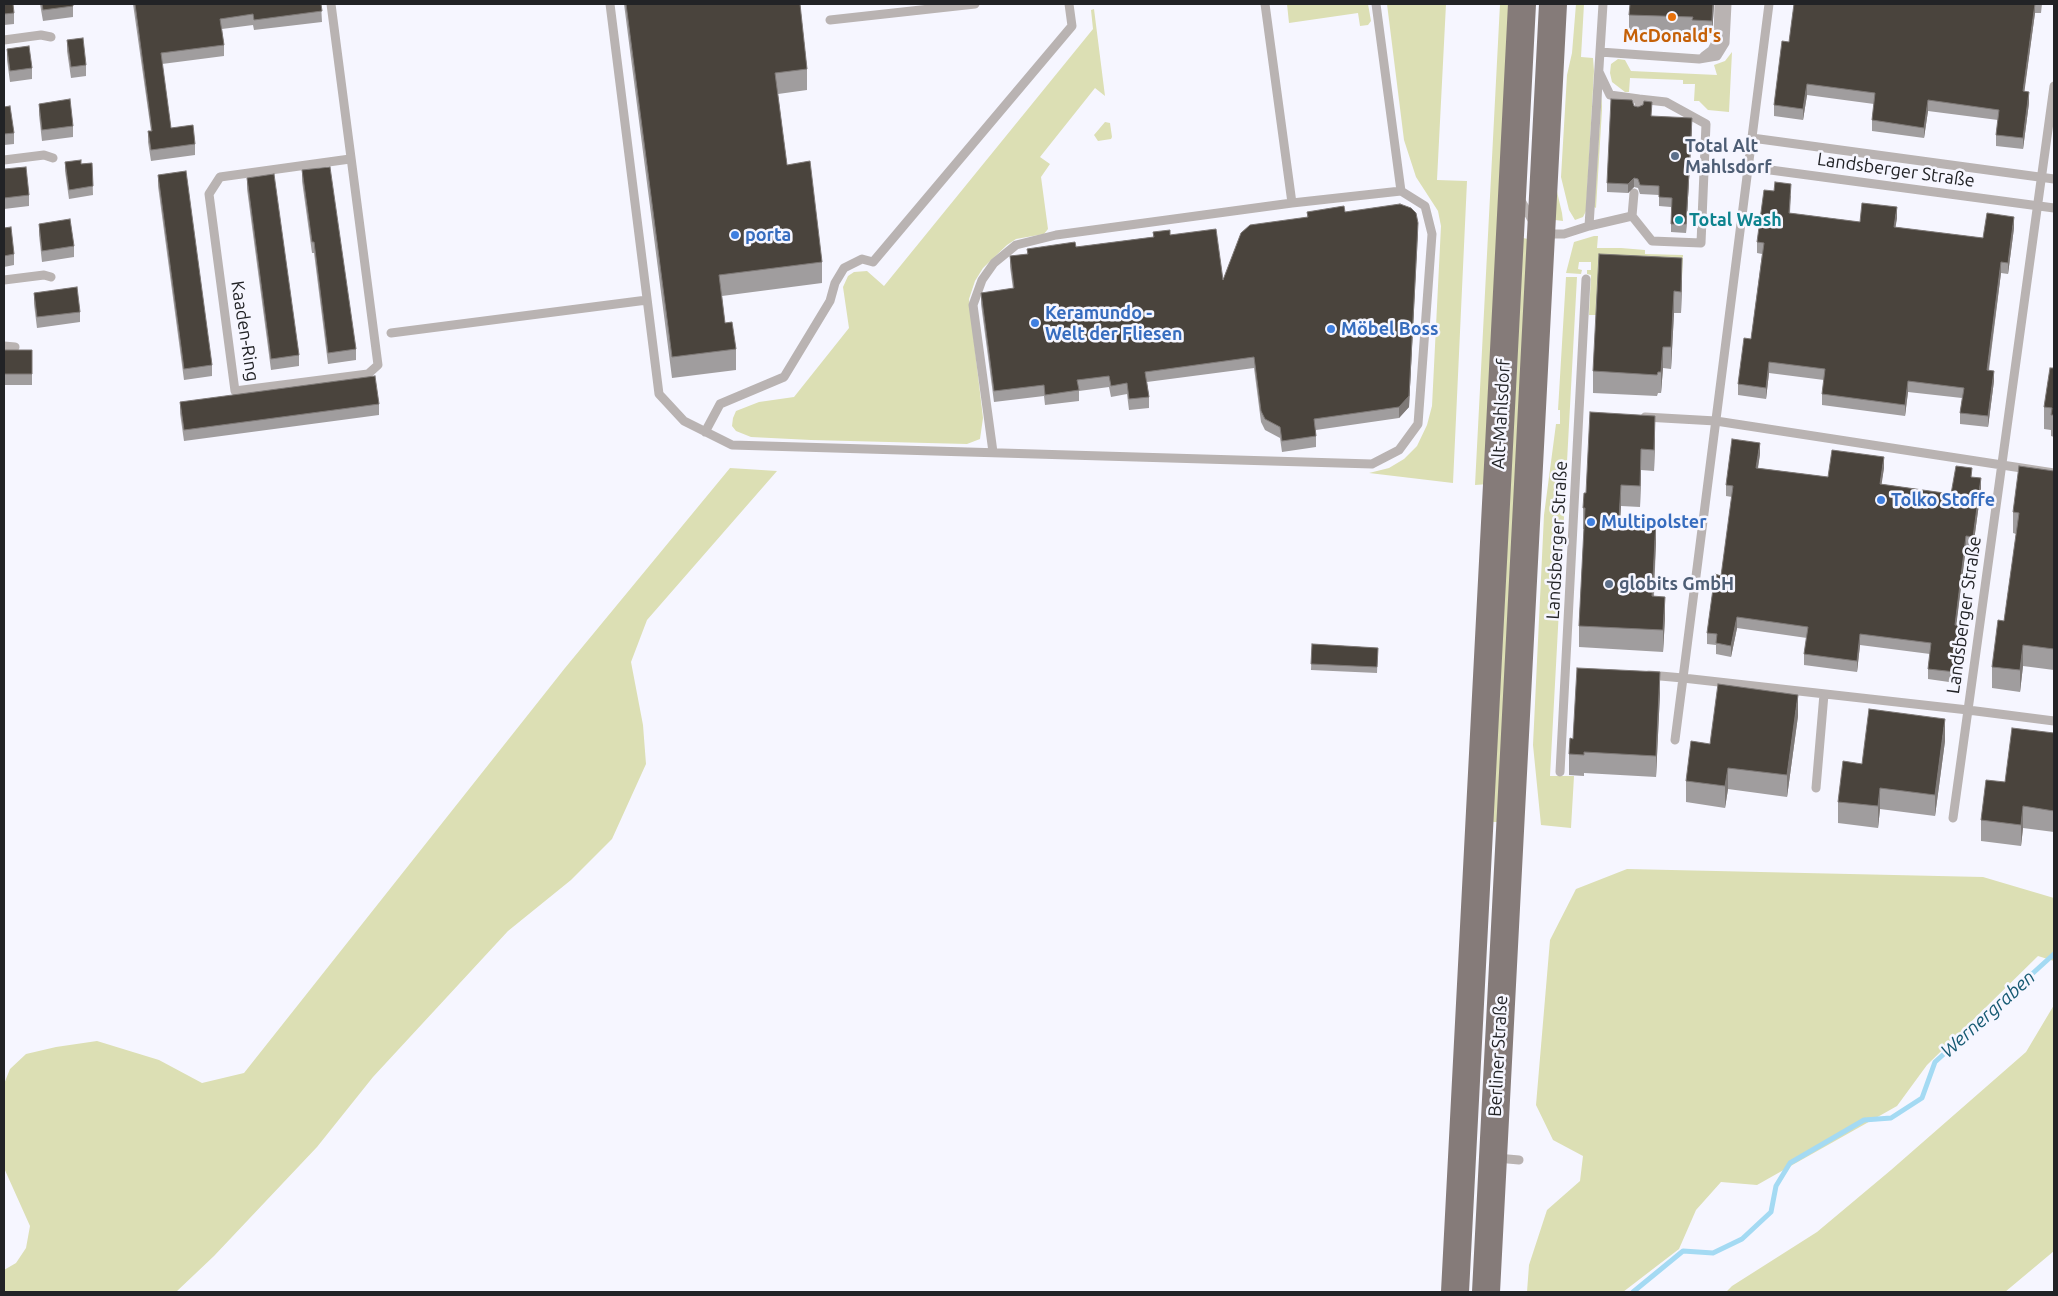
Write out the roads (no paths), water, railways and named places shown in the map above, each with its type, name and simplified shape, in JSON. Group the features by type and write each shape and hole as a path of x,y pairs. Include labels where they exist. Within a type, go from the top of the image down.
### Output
{"main road":[{"name":"Alt-Mahlsdorf","path":"1480,824 1522,4"},
{"name":"Alt-Mahlsdorf","path":"1510,821 1553,4"},
{"name":"Berliner Straße","path":"1486,1292 1506,1159 1510,821"},
{"name":"Berliner Straße","path":"1455,1292 1480,824"}],"lane":[{"name":"Kaaden-Ring","path":"331,4 378,365 368,374 235,391 209,194 220,177 350,159"},
{"path":"610,4 659,394 684,421 732,445 1372,464 1399,450 1418,424 1432,234 1425,206 1401,191 1292,203 1056,235 1016,245 994,263 982,280 973,305 993,452"},
{"path":"830,20 975,4"},
{"path":"705,432 720,404 784,377 830,301 835,283 844,268 862,259 873,262 1038,63 1072,26 1069,4"},
{"path":"1265,4 1292,203"},
{"path":"1376,4 1401,191"},
{"path":"1589,226 1603,4"},
{"path":"1699,59 1712,50 1718,38 1719,4"},
{"path":"1600,52 1699,59 1716,56 1725,43 1727,4"},
{"path":"1675,740 1769,4"},
{"path":"4,40 41,35 51,37"},
{"path":"1599,71 1610,95 1666,102 1706,124 1701,242 1652,241 1632,216 1634,193"},
{"name":"Landsberger Straße","path":"1953,818 2001,465 2040,206 2054,86"},
{"path":"1638,110 1639,99"},
{"path":"1752,138 2054,179"},
{"path":"4,160 44,155 54,158"},
{"name":"Landsberger Straße","path":"1748,167 2054,208"},
{"path":"1513,186 1540,234 1564,234 1632,216"},
{"path":"4,280 44,275 51,277"},
{"name":"Landsberger Straße","path":"1560,772 1586,279"},
{"path":"391,333 647,300"},
{"path":"4,346 14,348"},
{"path":"1580,413 1589,413"},
{"path":"1638,416 1716,421 2054,473"},
{"path":"1566,669 1576,669"},
{"name":"Landsberger Straße","path":"1634,674 2054,721"},
{"path":"1816,788 1824,694"}],"waterway":[{"name":"Wernergraben","path":"1633,1292 1683,1251 1713,1253 1742,1239 1771,1212 1776,1186 1790,1163 1864,1120 1891,1118 1922,1098 1935,1062 2054,954"}],"place":[{"name":"McDonald's","path":"1672,17"},
{"name":"Total Alt Mahlsdorf","path":"1675,156"},
{"name":"Total Wash","path":"1679,220"},
{"name":"porta","path":"735,235"},
{"name":"Keramundo - Welt der Fliesen","path":"1035,323"},
{"name":"Möbel Boss","path":"1331,329"},
{"name":"Tolko Stoffe","path":"1881,500"},
{"name":"Multipolster","path":"1591,522"},
{"name":"globits GmbH","path":"1609,584"}]}
